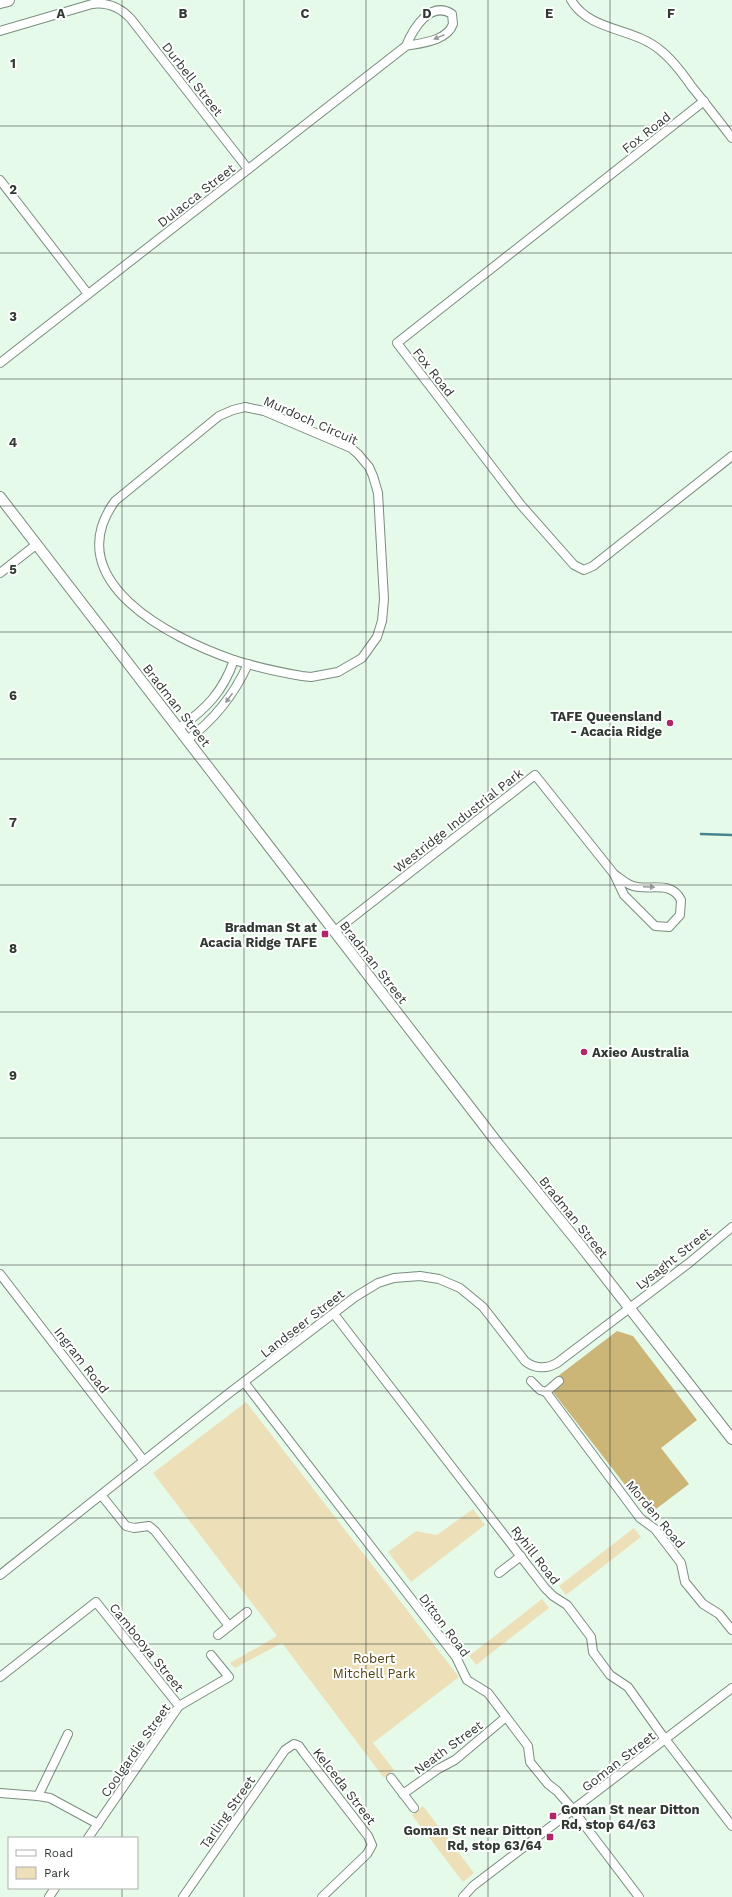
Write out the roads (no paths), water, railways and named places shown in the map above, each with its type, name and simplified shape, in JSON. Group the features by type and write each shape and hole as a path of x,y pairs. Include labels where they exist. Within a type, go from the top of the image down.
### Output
{"highway":[{"path":"0,2 8,0"}],"main road":[{"name":"Bradman Street","path":"0,496 179,728 258,834 335,931 499,1145 732,1439"}],"street":[{"path":"571,0 581,12 596,22 635,35 660,49 673,62 732,138"},
{"name":"Durbell Street","path":"0,31 92,4 115,7 132,19 248,169"},
{"name":"Dulacca Street","path":"0,363 406,46 440,38 447,33 453,24 452,14 442,6 428,9 411,33 406,46"},
{"name":"Fox Road","path":"704,101 396,343 521,505 574,565 584,570 593,566 732,456"},
{"path":"0,180 88,294"},
{"name":"Murdoch Circuit","path":"245,407 264,411 351,448 369,467 378,493 384,600 382,621 373,645 362,658 338,672 311,677 248,664 234,660 181,638 150,618 125,599 110,583 102,567 99,552 99,536 108,510 122,494 220,416 233,410 245,407"},
{"path":"0,573 37,544"},
{"path":"179,728 202,711 219,692 227,679 234,660"},
{"path":"187,740 203,727 222,707 238,685 248,664"},
{"name":"Westridge Industrial Park","path":"335,931 535,775 614,874 624,894 655,926 669,927 680,915 682,900 675,892 665,888 632,886 614,874"},
{"name":"Lysaght Street","path":"629,1308 732,1227"},
{"name":"Ingram Road","path":"0,1274 144,1461"},
{"name":"Landseer Street","path":"0,1575 102,1496 244,1382 361,1293 385,1280 414,1276 440,1280 460,1288 472,1296 483,1307 525,1361 535,1367 544,1367 557,1363 629,1308"},
{"name":"Ryhill Road","path":"334,1314 553,1596 567,1605 591,1637 593,1652 610,1675 628,1687 665,1739 732,1826"},
{"name":"Morden Road","path":"531,1381 540,1390 546,1392 640,1518 655,1529 681,1563 685,1582 703,1604 719,1614 732,1630"},
{"path":"546,1392 559,1381"},
{"name":"Ditton Road","path":"244,1382 456,1657 467,1680 488,1693 528,1746 530,1762 573,1811 640,1897"},
{"path":"102,1496 126,1526 134,1528 149,1526 155,1531 230,1626"},
{"path":"499,1573 521,1556"},
{"name":"Cambooya Street","path":"0,1677 96,1602 179,1706"},
{"path":"218,1635 248,1612"},
{"name":"Coolgardie Street","path":"89,1837 179,1706 229,1677 211,1655"},
{"name":"Goman Street","path":"463,1897 473,1886 732,1688"},
{"name":"Neath Street","path":"404,1794 438,1768 455,1760 506,1718"},
{"path":"38,1796 68,1734"},
{"name":"Tarling Street","path":"183,1897 285,1750 294,1744"},
{"name":"Kelceda Street","path":"294,1744 299,1746 368,1836 372,1844 367,1854 322,1897"},
{"path":"391,1778 414,1808"},
{"path":"0,1793 50,1798 98,1824"}],"waterway":[{"path":"701,834 732,835"}],"place":[{"name":"TAFE Queensland - Acacia Ridge","path":"670,723"},
{"name":"Bradman St at Acacia Ridge TAFE","path":"325,934"},
{"name":"Axieo Australia","path":"584,1052"},
{"name":"Goman St near Ditton Rd, stop 64/63","path":"553,1816"},
{"name":"Goman St near Ditton Rd, stop 63/64","path":"550,1837"}],"park label":[{"name":"Robert Mitchell Park","path":"374,1666"}]}
